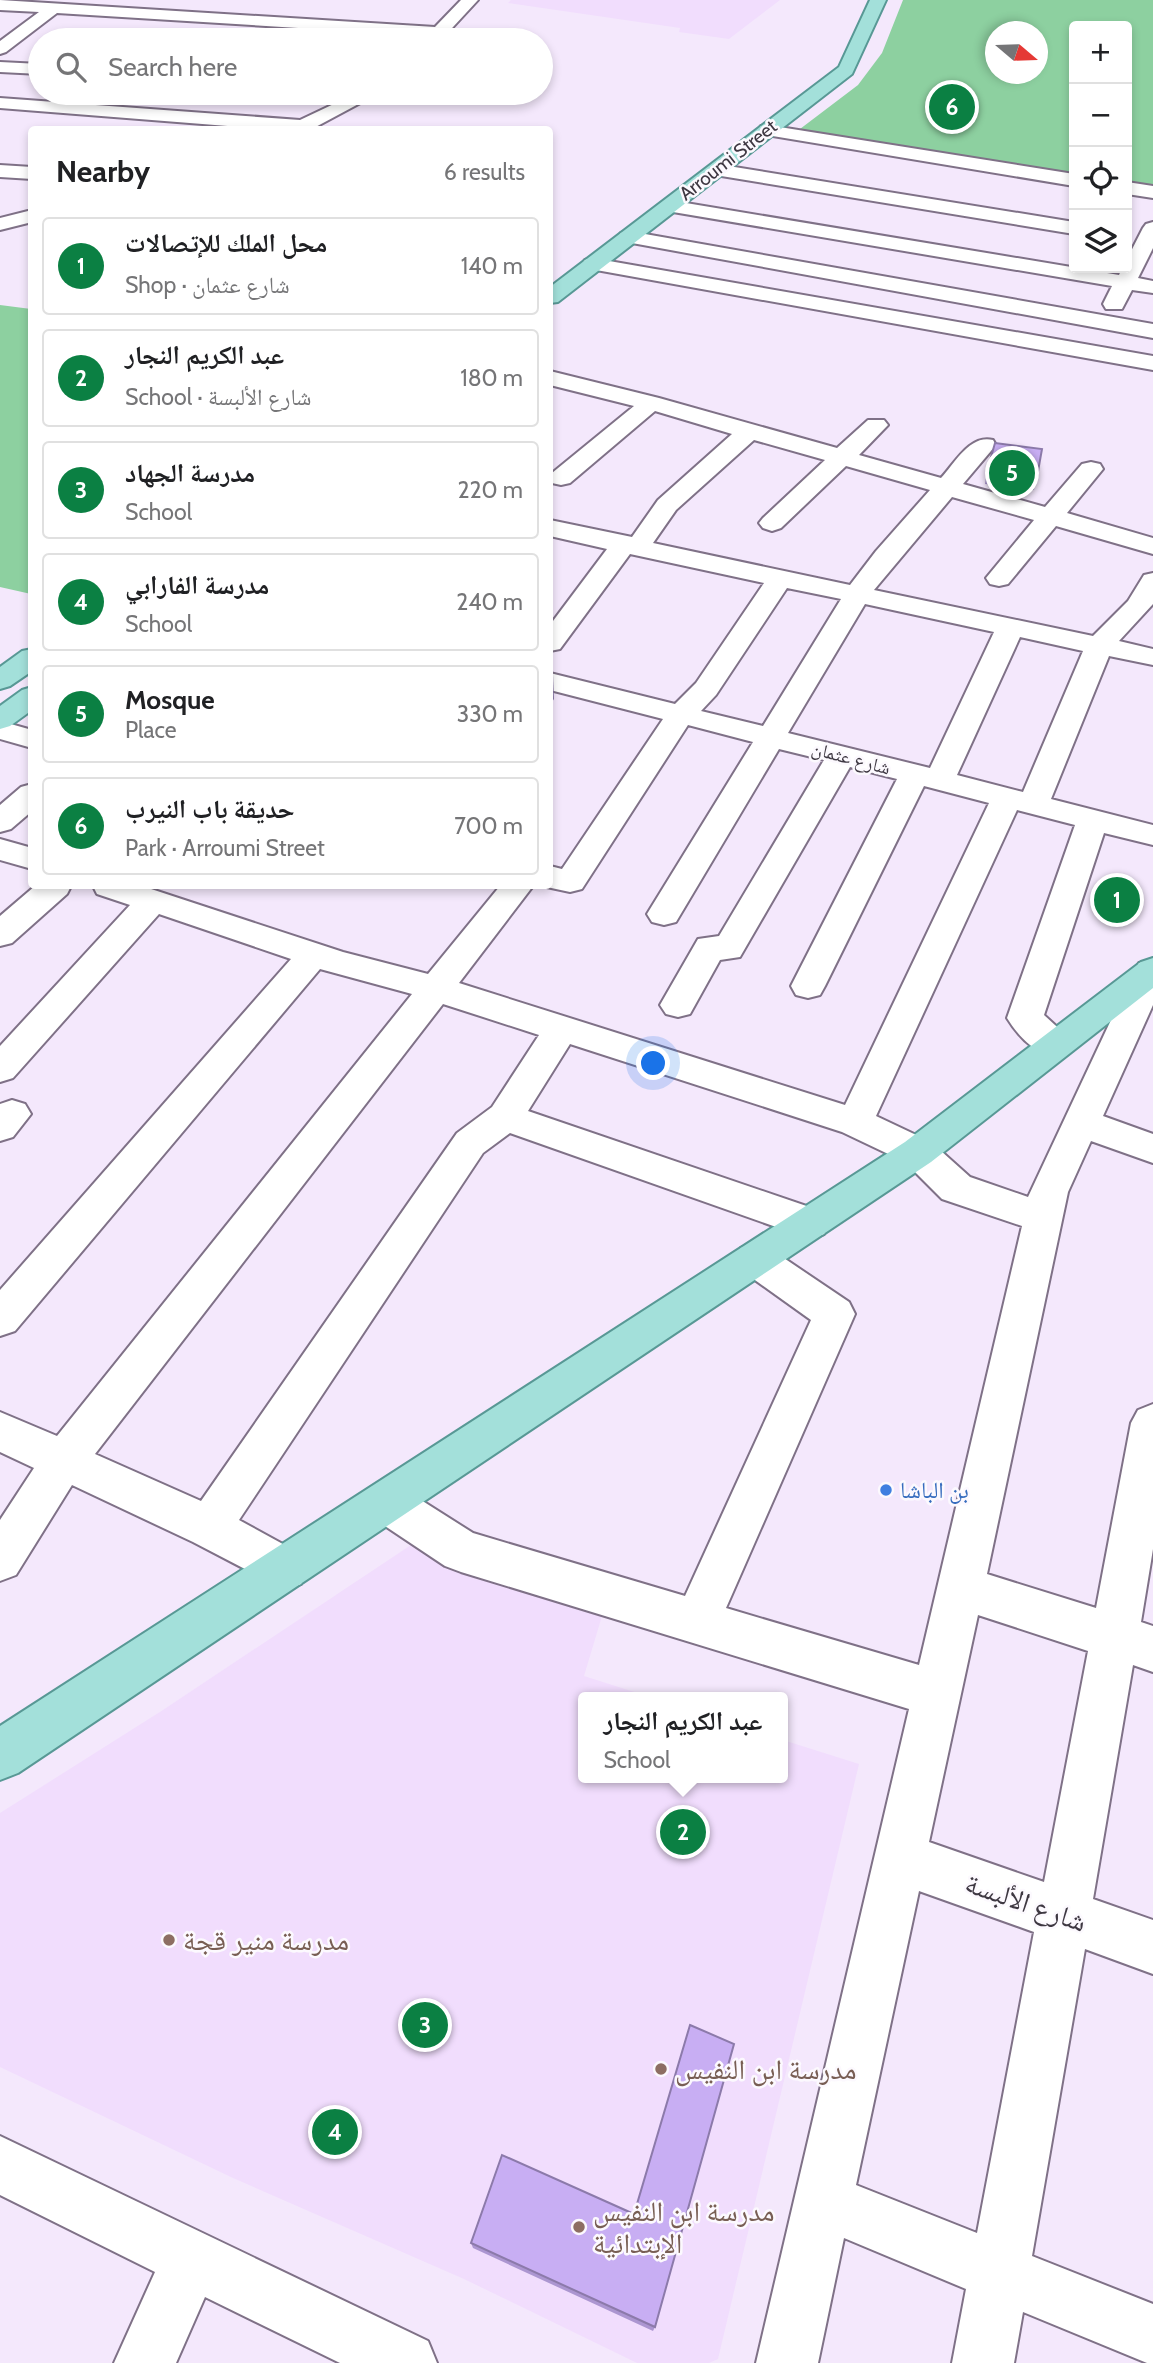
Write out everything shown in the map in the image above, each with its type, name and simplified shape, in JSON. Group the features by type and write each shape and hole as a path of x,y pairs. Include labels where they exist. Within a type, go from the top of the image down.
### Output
{"main road":[{"name":"Arroumi Street","path":"553,295 846,70 878,0"},
{"path":"0,680 28,660"},
{"path":"0,720 28,699"},
{"path":"0,1755 918,1152 1152,971"}],"street":[{"path":"123,13 138,0"},
{"path":"146,28 177,0"},
{"path":"219,23 231,0"},
{"path":"443,28 470,0"},
{"path":"8,4 160,15 219,23 255,21 307,24 360,21 396,28"},
{"path":"28,28 59,6"},
{"path":"255,21 269,7"},
{"path":"303,28 324,8"},
{"path":"408,28 423,10"},
{"path":"0,24 58,28"},
{"path":"2,46 28,28"},
{"path":"2,46 28,46"},
{"path":"0,67 28,68"},
{"path":"0,89 28,91"},
{"path":"0,103 28,105"},
{"path":"31,105 284,126"},
{"path":"108,126 131,105"},
{"path":"224,105 328,114"},
{"path":"303,126 346,105"},
{"path":"237,126 272,109"},
{"path":"767,130 1069,179"},
{"path":"747,258 842,142"},
{"path":"809,270 905,152"},
{"path":"873,281 965,162"},
{"path":"716,170 1069,227"},
{"path":"0,171 28,173"},
{"path":"958,296 1043,174"},
{"path":"1132,189 1153,192"},
{"path":"668,206 1153,287"},
{"path":"0,224 28,217"},
{"path":"1085,359 1125,282 1145,236"},
{"path":"628,237 1153,331"},
{"path":"1034,310 1069,251"},
{"path":"592,264 1085,359 1153,363"},
{"path":"553,382 651,403 1153,545"},
{"path":"561,478 651,403"},
{"path":"772,523 876,425"},
{"path":"553,639 667,505 748,432"},
{"path":"664,914 858,593 885,557 984,445"},
{"path":"999,578 1091,469"},
{"path":"554,535 631,545 779,580 858,593 1153,657"},
{"path":"553,878 570,881 680,715 706,690 779,580"},
{"path":"855,1122 1099,646 1139,605 1153,581"},
{"path":"808,986 1010,628"},
{"name":"شارع عثمان","path":"553,682 1153,835"},
{"path":"0,730 28,738"},
{"path":"678,1004 710,947 728,949 842,755"},
{"path":"0,822 28,798"},
{"path":"1054,1045 1025,1018 1092,821"},
{"path":"0,849 28,858"},
{"path":"0,935 52,889"},
{"path":"126,889 170,897 314,954 437,989 855,1122 918,1152 956,1188 1043,1218"},
{"path":"0,1560 64,1460 515,889"},
{"path":"0,1069 170,897"},
{"path":"0,1319 314,954"},
{"path":"787,2363 1049,1192 1152,971"},
{"path":"209,1527 470,1143 505,1117 561,1030"},
{"path":"505,1117 810,1223"},
{"path":"1080,1122 1153,1149"},
{"path":"697,1622 834,1314 755,1259"},
{"path":"984,2363 1064,1916 1134,1643 1153,1423"},
{"path":"0,1431 209,1527 285,1569"},
{"path":"386,1502 461,1551 936,1693"},
{"path":"960,1587 1134,1643"},
{"name":"شارع الألبسة","path":"900,1858 1153,1947"},
{"path":"0,2165 406,2363"},
{"path":"822,2200 1153,2335"},
{"path":"145,2363 192,2258"}],"shaded area":[{"path":"511,0 780,0 729,39 679,32 680,28 508,3"},
{"path":"420,1539 454,1570 602,1616 584,1676 634,1692 578,1692 578,1783 788,1783 788,1742 859,1764 718,2359 709,2363 637,2363 464,2279 233,2178 0,2067 0,1813 163,1710"}],"green space":[{"path":"903,0 1153,0 1153,187 1132,183 1132,21 1069,21 1069,173 800,129 858,85 882,53"},
{"path":"0,305 28,309 28,593 0,587"}],"building":[{"path":"995,443 1042,449 1037,477 987,471"},
{"name":"مدرسة ابن النفيس الإبتدائية","path":"690,2025 734,2044 655,2327 471,2243 502,2155 634,2214"}],"place":[{"name":"حديقة باب النيرب","path":"952,107"},
{"name":"Mosque","path":"1012,473"},
{"name":"محل الملك للإتصالات","path":"1117,900"},
{"name":"بن الباشا","path":"886,1490"},
{"name":"عبد الكريم النجار","path":"683,1832"},
{"name":"مدرسة منير قجة","path":"169,1940"},
{"name":"مدرسة الجهاد","path":"425,2025"},
{"name":"مدرسة ابن النفيس","path":"661,2069"},
{"name":"مدرسة الفارابي","path":"335,2132"},
{"name":"مدرسة ابن النفيس الإبتدائية","path":"579,2227"}]}
